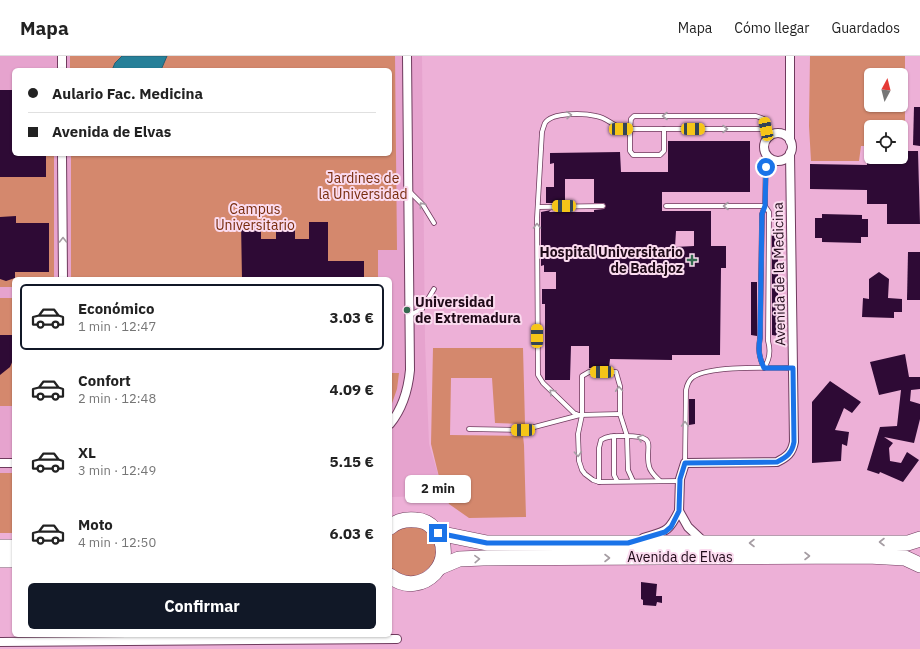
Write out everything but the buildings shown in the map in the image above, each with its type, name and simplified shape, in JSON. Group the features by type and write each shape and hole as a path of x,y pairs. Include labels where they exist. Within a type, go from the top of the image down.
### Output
{"highway":[{"path":"392,526 402,520 420,520 432,527 438,533 444,548 440,567"},
{"name":"Avenida de Elvas","path":"438,533 487,543 908,543 920,539"},
{"path":"0,547 12,547"},
{"name":"Avenida de Elvas","path":"392,578 398,582 417,584 432,577 440,567 459,559 483,558 868,556 905,558 920,564"},
{"path":"0,560 12,560"}],"street":[{"path":"62,56 62,68"},
{"path":"392,421 403,405 409,379 407,56"},
{"path":"790,56 790,141 792,149 788,157 780,161 772,160 766,154 764,149 768,137 776,134 784,135 790,141"},
{"name":"Avenida de la Medicina","path":"685,463 777,462 786,458 792,451 794,442 790,153"},
{"path":"62,156 63,277"},
{"path":"0,463 12,463"},
{"path":"679,511 680,481 685,463"},
{"name":"Avenida de Elvas","path":"679,511 688,527 704,543"},
{"name":"Avenida de Elvas","path":"628,543 665,532 671,527 679,511"},
{"path":"0,642 158,645 284,640 397,639"},
{"path":"284,640 284,649"}],"lane":[{"path":"582,415 570,410 543,383 538,375 538,206 542,132 545,123 550,118 570,114 597,116 621,129 766,129"},
{"path":"664,129 664,151 660,155 633,155 630,151 631,119 634,116 756,116 764,119 766,141"},
{"path":"764,368 759,358 758,351 760,338 762,214 765,206 766,154"},
{"path":"408,190 423,205 434,223"},
{"path":"538,206 603,206"},
{"path":"666,206 765,206"},
{"path":"764,368 768,362 770,346 768,341 769,212 765,206"},
{"path":"409,315 422,309 434,289"},
{"path":"685,463 686,390 693,377 701,374 737,368 793,368"},
{"path":"633,481 628,470 627,436 620,414 620,386 616,372 589,372 582,376 582,415 578,434 580,466 588,478 599,482 680,481"},
{"path":"469,429 523,430 582,415 620,414"},
{"path":"599,482 599,444 605,437 614,436 641,436 646,440 649,446 649,467 660,481"},
{"path":"614,436 614,475 617,482"}],"shaded area":[{"name":"Campus Universitario","path":"0,56 422,56 425,342 429,444 440,481 430,496 392,497 392,277 12,277 12,533 0,533"}],"green space":[{"name":"Campus Universitario","path":"70,56 395,56 397,250 378,250 378,277 71,277 71,156 392,156 392,68 70,68"},
{"path":"810,56 905,56 905,68 864,68 864,112 905,112 905,120 864,120 864,146 861,146 859,161 811,161 809,126"},
{"path":"46,156 54,156 54,277 12,277 12,287 0,287 0,177 46,177"},
{"path":"0,298 12,298 12,406 0,406"},
{"path":"433,348 523,348 525,424 495,423 492,378 451,378 450,435 523,436 526,517 469,518 449,504 440,481 431,444"},
{"path":"392,373 399,373 397,389 392,403"},
{"path":"0,473 12,473 12,533 0,533"},
{"path":"421,526 436,541 436,562 416,578 394,572 392,570 392,533 400,527"}],"water":[{"path":"122,56 167,56 162,68 113,68 115,63"}],"place":[{"name":"Hospital Universitario de Badajoz","path":"692,260"},
{"name":"Universidad de Extremadura","path":"407,310"}],"route":[{"path":"438,533 487,543 628,543 665,532 671,527 679,511 680,479 685,463 777,462 786,458 792,451 794,442 793,368 764,368 759,358 758,351 760,338 762,214 765,206 766,167"}],"park label":[{"name":"Jardines de la Universidad","path":"363,186"}]}
